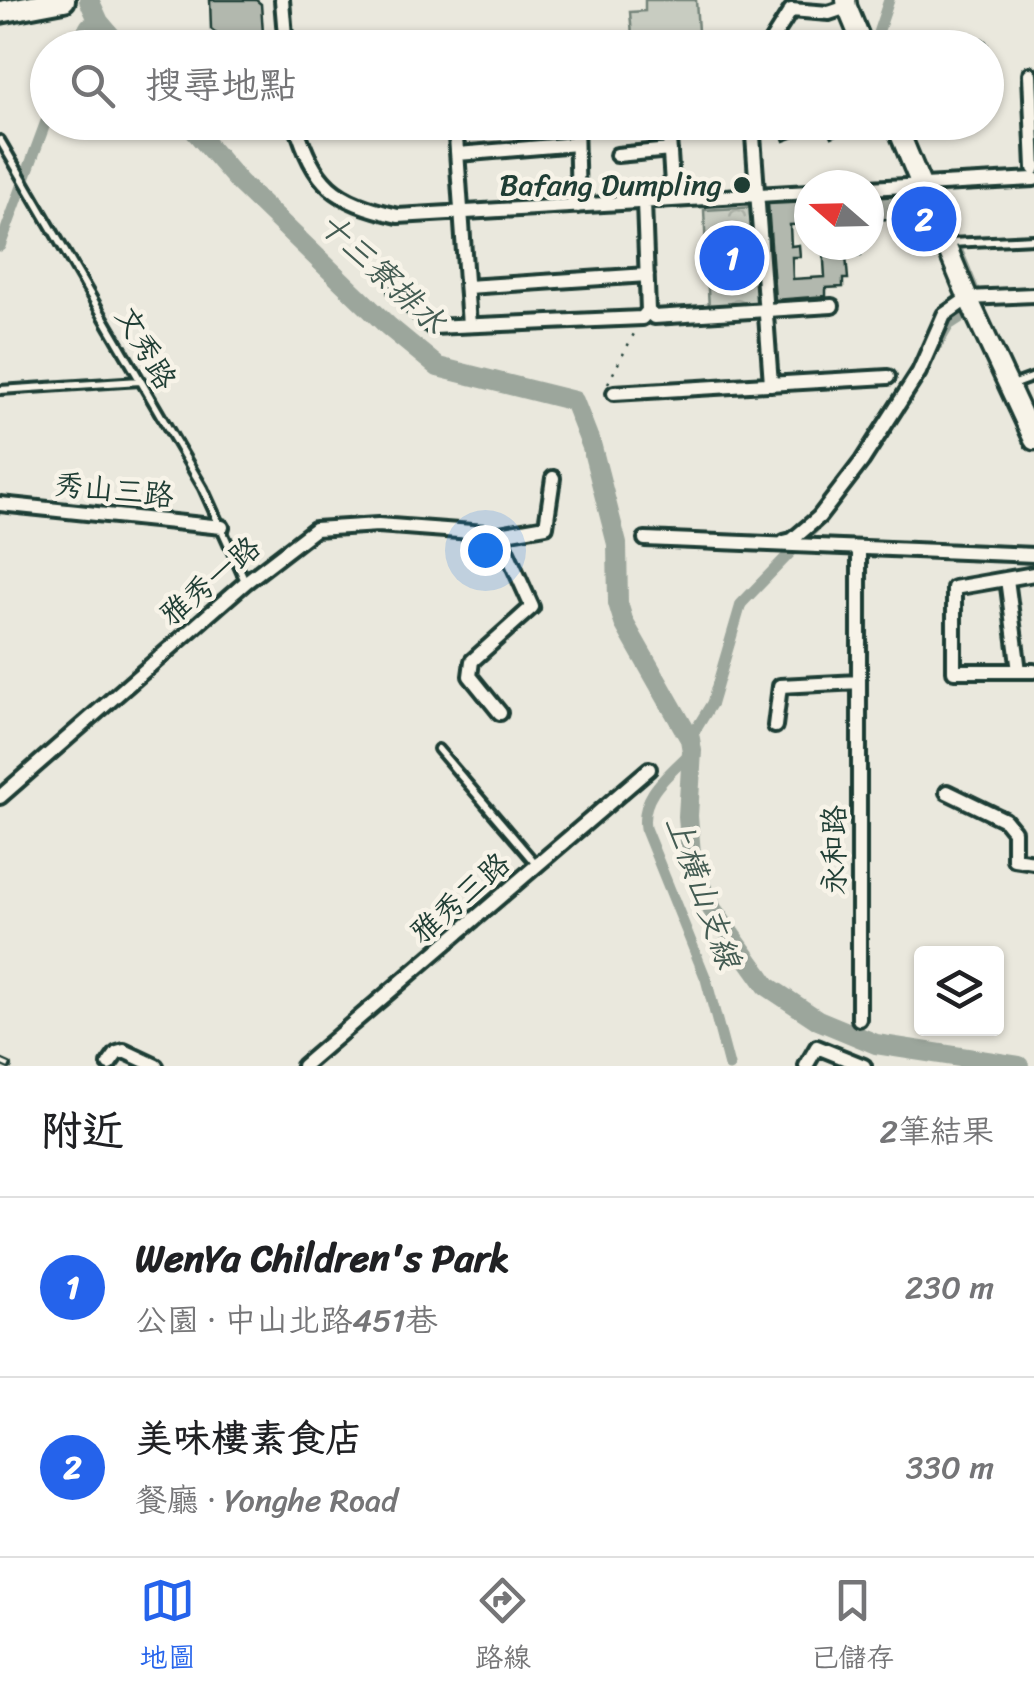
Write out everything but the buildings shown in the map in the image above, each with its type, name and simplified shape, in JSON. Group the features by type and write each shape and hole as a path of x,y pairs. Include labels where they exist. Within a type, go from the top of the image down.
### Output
{"main road":[{"path":"0,12 64,0"},
{"path":"847,4 857,30"},
{"path":"906,140 953,243 969,299 1034,440"}],"street":[{"path":"282,0 284,30"},
{"path":"778,30 791,10 829,13 847,4"},
{"path":"1030,74 1034,168"},
{"path":"301,140 306,157 324,182 347,200 398,216 794,193"},
{"path":"457,140 469,325"},
{"path":"576,140 578,206"},
{"path":"669,140 673,200"},
{"path":"753,140 771,384"},
{"path":"458,154 576,144"},
{"path":"618,155 670,150"},
{"path":"884,187 1034,179"},
{"path":"644,202 645,315"},
{"path":"467,287 646,275"},
{"path":"396,291 432,327 832,306"},
{"path":"785,545 819,517 862,461 919,372 944,316 969,299 1034,295"},
{"path":"614,392 888,377"},
{"name":"雅秀一路","path":"0,796 246,582 315,529 378,525 499,534 546,526 553,478"},
{"name":"秀山三路","path":"0,504 222,527"},
{"path":"499,534 532,607 472,661 470,676 500,713"},
{"path":"644,539 1034,555"},
{"name":"永和路","path":"858,548 859,1018"},
{"path":"1034,574 954,588 954,671 1034,672"},
{"path":"1007,579 1019,671"},
{"path":"775,726 780,686 859,682"},
{"name":"雅秀三路","path":"303,1066 649,769"},
{"path":"947,792 1006,820 1014,832 1014,859 1034,862"},
{"path":"806,1066 817,1047 864,1066"},
{"path":"109,1064 117,1052 124,1051 156,1066"}],"lane":[{"name":"文秀路","path":"0,140 203,488 246,582"},
{"path":"953,243 1034,239"},
{"path":"1009,386 1034,378"},
{"path":"0,390 140,381"},
{"path":"438,749 537,865"}],"path":[{"path":"614,392 604,389 645,315"}],"green space":[{"path":"645,0 696,0 698,30 632,30 630,12 645,11"},
{"path":"755,207 761,306 709,309 704,210"}],"waterway":[{"name":"十三寮排水","path":"89,0 106,30"},
{"path":"879,30 889,0"},
{"name":"十三寮排水","path":"82,30 86,24 99,22"},
{"name":"十三寮排水","path":"0,246 39,140"},
{"name":"十三寮排水","path":"203,140 240,183 388,326 438,367 574,401 592,447 617,544 618,603 624,623 690,739 688,816 692,867 712,909 767,986 818,1020 876,1044 1019,1066"},
{"path":"936,347 949,325 980,305 958,251"},
{"path":"690,739 712,703 741,604 818,524"},
{"name":"上橫山支線","path":"692,751 652,795 645,828 706,979 729,1066"}],"railway":[{"path":"0,1062 9,1066"}],"place":[{"name":"Bafang Dumpling","path":"742,185"},
{"name":"美味樓素食店","path":"924,219"},
{"name":"WenYa Children's Park","path":"732,258"}]}
